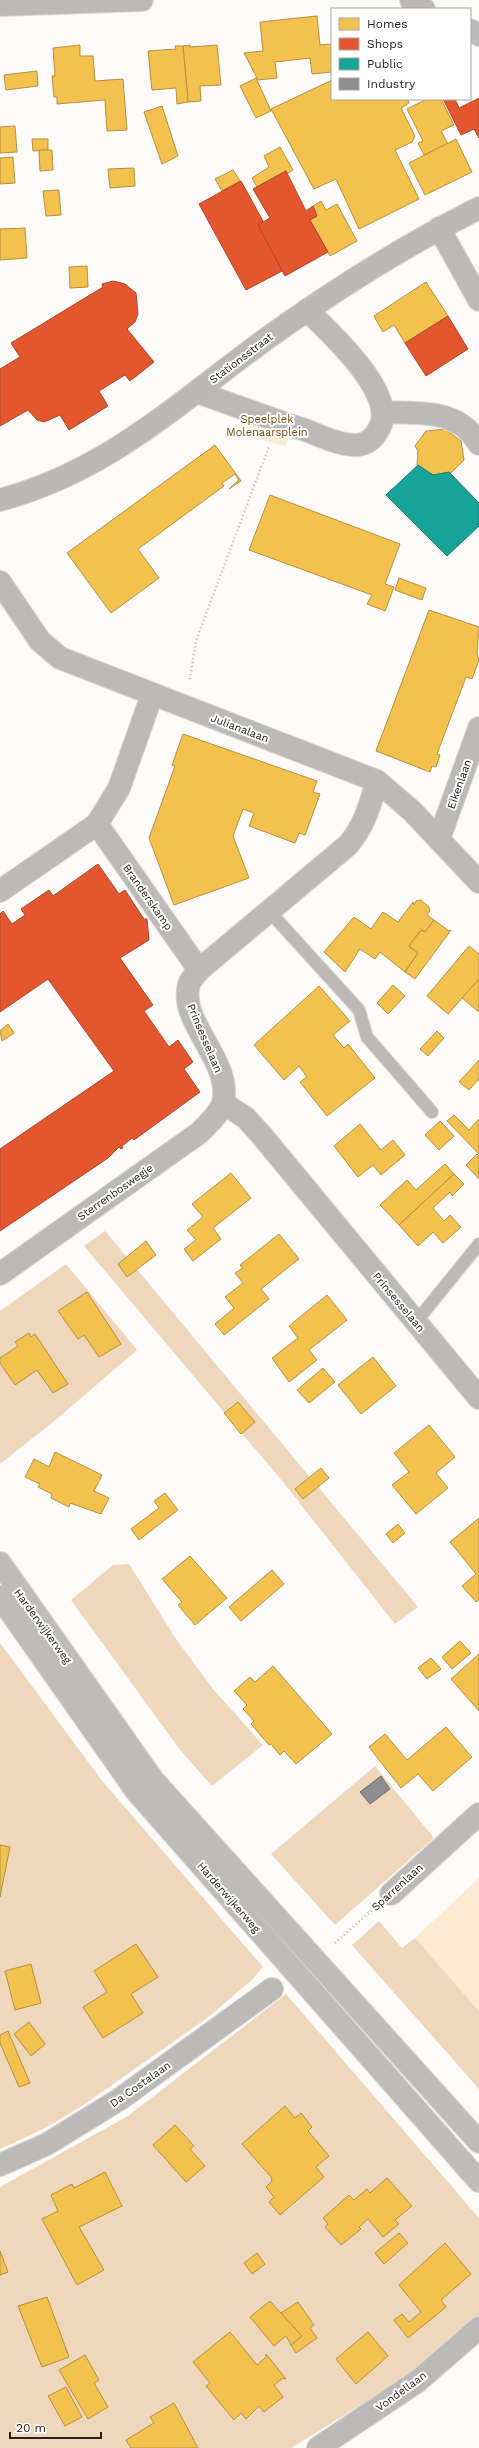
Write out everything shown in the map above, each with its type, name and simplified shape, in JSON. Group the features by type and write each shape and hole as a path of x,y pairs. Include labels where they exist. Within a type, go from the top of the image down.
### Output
{"main road":[{"name":"Stationsstraat","path":"0,500 54,483 100,460 197,392 307,310 346,283 439,228 479,208"},
{"name":"Harderwijkerweg","path":"0,1563 154,1780 479,2142"},
{"name":"Harderwijkerweg","path":"0,1597 137,1792 479,2181"}],"street":[{"path":"0,5 142,0"},
{"path":"411,0 423,8"},
{"path":"439,228 479,300"},
{"path":"197,392 334,440 358,445 372,440 382,427 384,412 377,393 349,352 307,310"},
{"path":"384,412 444,415 460,423 479,444"},
{"name":"Julianalaan","path":"0,582 40,641 49,650 73,665 377,780 412,811 479,882"},
{"path":"0,891 97,824 119,788 152,695"},
{"name":"Eikenlaan","path":"439,839 479,728"},
{"name":"Prinsesselaan","path":"377,780 368,812 357,834 348,845 199,970 190,982 188,996 190,1008 220,1071 225,1089 223,1103 246,1118 263,1137 479,1398"},
{"name":"Branderskamp","path":"97,824 199,970"},
{"name":"Sterrenboswegje","path":"0,1274 198,1133 217,1113 223,1103"},
{"name":"Sparrenlaan","path":"391,1894 479,1814"},
{"name":"Da Costalaan","path":"0,2165 47,2144 120,2099 272,1989"},
{"name":"Vondellaan","path":"318,2448 418,2381 479,2328"}],"lane":[{"path":"269,912 359,1010 367,1037 432,1112"},
{"path":"416,1322 479,1244"}],"path":[{"path":"185,707 196,641 278,421"},
{"name":"Sparrenlaan","path":"314,1959 391,1894"}],"green space":[{"name":"Speelplek Molenaarsplein","path":"259,407 295,418 285,446 233,433"},
{"path":"479,1878 479,2011 415,1938"}],"shaded area":[{"path":"105,1231 418,1607 395,1624 283,1482 84,1246"},
{"path":"66,1264 137,1350 53,1422 0,1464 0,1311"},
{"path":"129,1564 176,1639 213,1689 263,1745 212,1786 181,1751 71,1600 113,1565"},
{"path":"0,1643 103,1782 263,1967 252,1980 207,2018 82,2106 47,2127 0,2149"},
{"path":"375,1766 434,1838 335,1925 271,1854"},
{"path":"379,1921 402,1948 415,1938 479,2011 479,2089 352,1945"},
{"path":"286,1994 479,2218 479,2317 408,2376 291,2448 0,2448 0,2187 128,2116"}],"building: Homes":[{"path":"317,16 320,45 331,44 331,72 312,74 310,58 275,62 277,78 258,80 244,53 263,51 260,22"},
{"path":"80,45 80,56 93,56 95,81 123,79 127,130 107,131 105,100 57,104 57,97 54,97 52,76 55,76 53,48"},
{"path":"190,45 190,47 217,45 221,85 200,86 201,101 188,102 183,46"},
{"path":"175,46 183,46 188,102 177,104 176,88 152,90 148,51 176,49"},
{"path":"37,71 38,86 6,90 4,75"},
{"path":"256,78 271,111 256,118 240,86"},
{"path":"331,80 331,100 408,100 409,103 401,108 415,136 412,142 395,150 419,199 359,229 336,179 314,189 271,109"},
{"path":"425,100 442,100 454,125 441,131 448,144 424,155 418,143 423,141 407,109"},
{"path":"162,106 178,156 162,164 144,112"},
{"path":"15,126 17,152 0,153 0,127"},
{"path":"32,139 48,139 48,150 33,151"},
{"path":"456,139 472,172 425,195 409,163"},
{"path":"280,147 293,170 287,174 286,171 257,187 252,178 269,167 264,156"},
{"path":"39,150 52,150 53,170 40,171"},
{"path":"13,157 15,183 0,184 0,158"},
{"path":"134,168 135,186 110,188 108,169"},
{"path":"233,170 240,181 222,191 215,179"},
{"path":"59,190 61,215 46,216 43,191"},
{"path":"321,201 326,210 337,204 357,241 330,256 310,220 317,216 313,206"},
{"path":"25,228 27,258 0,260 0,229"},
{"path":"87,266 88,287 70,288 69,267"},
{"path":"426,282 448,316 405,343 394,325 383,332 374,316"},
{"path":"445,429 461,441 464,460 452,472 433,475 417,465 418,451 415,446 426,431"},
{"path":"215,445 241,481 229,489 239,480 235,474 222,483 224,486 138,549 159,578 111,613 67,553"},
{"path":"270,495 400,544 385,584 394,587 385,611 367,604 372,595 249,550"},
{"path":"399,578 426,588 422,600 395,590"},
{"path":"429,610 479,627 477,654 479,660 472,679 466,677 437,754 440,755 436,767 432,766 430,772 376,751"},
{"path":"183,734 317,781 313,792 320,794 305,835 299,833 295,843 249,826 254,813 243,809 233,836 249,878 174,905 149,838 175,766 172,765"},
{"path":"421,900 429,907 430,911 427,915 434,920 425,932 421,930 409,946 418,953 405,972 380,952 375,959 360,949 345,972 324,952 354,917 371,929 383,912 398,922 413,902 414,905 416,901"},
{"path":"434,920 449,931 451,930 415,979 405,972 418,953 409,946 421,930 425,932"},
{"path":"469,946 479,954 479,979 448,1014 427,996"},
{"path":"479,979 479,1012 462,998"},
{"path":"393,985 405,996 388,1014 377,1003"},
{"path":"319,986 350,1021 333,1035 344,1048 348,1044 375,1078 327,1116 300,1082 307,1077 299,1066 284,1080 254,1045"},
{"path":"8,1024 14,1033 2,1041 0,1031"},
{"path":"437,1031 444,1038 428,1056 420,1049"},
{"path":"479,1060 479,1079 469,1090 459,1082"},
{"path":"454,1115 469,1130 479,1119 479,1154 447,1121"},
{"path":"440,1121 454,1136 439,1150 425,1135"},
{"path":"360,1124 381,1150 393,1140 405,1155 381,1175 373,1165 358,1177 334,1146"},
{"path":"477,1154 479,1156 479,1179 466,1165"},
{"path":"445,1164 454,1174 399,1225 380,1205 407,1180 416,1190"},
{"path":"231,1173 251,1198 213,1228 221,1239 193,1261 184,1249 196,1240 187,1230 203,1217 192,1204"},
{"path":"454,1174 464,1184 452,1196 450,1192 433,1208 444,1221 450,1215 461,1227 443,1243 433,1232 418,1246 399,1225"},
{"path":"279,1234 299,1259 261,1289 269,1299 224,1335 215,1324 234,1308 225,1297 243,1283 235,1273 243,1268 240,1265"},
{"path":"146,1241 156,1255 127,1277 118,1264"},
{"path":"87,1292 121,1344 99,1357 84,1335 78,1339 58,1311"},
{"path":"327,1295 347,1320 309,1350 317,1360 289,1382 272,1358 298,1338 289,1326"},
{"path":"29,1333 31,1337 35,1334 68,1384 53,1393 37,1370 15,1385 0,1363 0,1358 18,1346 15,1342"},
{"path":"373,1357 396,1386 361,1414 338,1385"},
{"path":"323,1368 335,1382 309,1403 297,1390"},
{"path":"238,1402 255,1422 241,1434 224,1413"},
{"path":"429,1425 455,1457 436,1473 448,1488 416,1514 392,1485 409,1472 394,1453"},
{"path":"55,1452 102,1475 94,1491 109,1498 101,1514 70,1503 69,1507 51,1498 52,1494 38,1487 40,1484 25,1477 34,1459 49,1467"},
{"path":"321,1468 329,1478 303,1499 295,1489"},
{"path":"165,1493 178,1510 139,1540 131,1529 159,1508 154,1501"},
{"path":"479,1518 479,1600 476,1602 462,1586 476,1574 450,1542"},
{"path":"398,1524 405,1533 393,1543 386,1534"},
{"path":"190,1556 227,1598 195,1625 178,1605 182,1602 162,1579"},
{"path":"272,1570 284,1584 241,1621 229,1607"},
{"path":"460,1641 471,1653 452,1669 442,1657"},
{"path":"479,1654 479,1711 451,1679"},
{"path":"431,1658 441,1669 427,1679 418,1668"},
{"path":"273,1666 332,1734 296,1764 284,1751 280,1755 271,1744 269,1745 251,1724 254,1721 243,1709 247,1705 234,1691 250,1677 255,1682"},
{"path":"446,1727 472,1757 433,1791 418,1774 401,1788 369,1747 385,1734 407,1760"},
{"path":"0,1845 10,1847 0,1897"},
{"path":"136,1944 158,1977 131,1994 143,2013 103,2038 83,2007 107,1992 94,1971"},
{"path":"31,1964 41,2003 15,2010 5,1971"},
{"path":"29,2022 45,2044 31,2056 14,2034"},
{"path":"8,2031 30,2083 19,2087 0,2043 0,2035"},
{"path":"285,2106 295,2118 301,2113 312,2127 308,2131 329,2156 316,2167 324,2177 280,2215 269,2202 274,2197 266,2187 272,2181 271,2177 242,2144"},
{"path":"175,2125 194,2146 190,2149 205,2166 186,2182 153,2145"},
{"path":"105,2172 122,2206 79,2227 104,2270 77,2285 42,2219 58,2211 51,2195 72,2184 74,2188"},
{"path":"387,2178 412,2206 395,2220 399,2224 383,2237 368,2219 359,2227 361,2229 341,2245 325,2227 328,2224 323,2218 349,2195 354,2200 367,2189 370,2193"},
{"path":"399,2233 408,2243 384,2264 375,2253"},
{"path":"445,2243 471,2274 441,2300 446,2307 408,2338 394,2320 402,2314 409,2322 421,2312 399,2285"},
{"path":"0,2251 8,2272 0,2275"},
{"path":"257,2253 265,2264 252,2274 244,2263"},
{"path":"47,2297 69,2357 42,2367 18,2306"},
{"path":"270,2301 302,2336 291,2345 286,2336 274,2346 250,2317"},
{"path":"298,2302 314,2325 310,2328 317,2338 296,2353 291,2345 302,2336 281,2313"},
{"path":"230,2332 257,2365 266,2357 266,2354 286,2379 283,2378 274,2385 283,2397 264,2412 259,2406 246,2419 241,2413 234,2420 206,2386 210,2383 193,2362"},
{"path":"368,2332 388,2356 356,2384 336,2359"},
{"path":"85,2355 99,2380 94,2383 108,2407 88,2419 59,2370"},
{"path":"66,2387 82,2417 65,2426 48,2396"},
{"path":"174,2403 198,2448 131,2448 126,2440 154,2423 150,2417"}],"building: Shops":[{"path":"479,98 479,138 474,129 461,135 444,100 455,100 459,108"},
{"path":"286,171 306,211 313,206 317,216 310,220 328,252 285,276 258,225 270,218 253,189"},
{"path":"241,181 263,221 258,225 282,271 246,290 199,204"},
{"path":"113,281 125,284 136,293 138,314 135,322 127,329 154,362 130,381 125,375 99,391 108,406 69,430 60,415 44,422 37,420 28,410 0,426 0,369 20,357 11,343 103,287 102,284"},
{"path":"448,316 468,349 426,376 405,343"},
{"path":"98,864 119,894 125,890 144,919 147,919 149,940 120,958 153,1005 144,1011 169,1047 178,1040 193,1062 184,1069 200,1092 134,1140 132,1138 122,1146 123,1148 121,1149 119,1147 108,1158 0,1231 0,1149 114,1071 48,979 0,1012 0,914 3,911 12,924 25,915 21,909 49,890 53,896"}],"building: Public":[{"path":"418,465 433,475 449,472 479,503 479,526 447,556 386,495"}],"building: Industry":[{"path":"381,1776 390,1789 370,1804 360,1792"}]}
